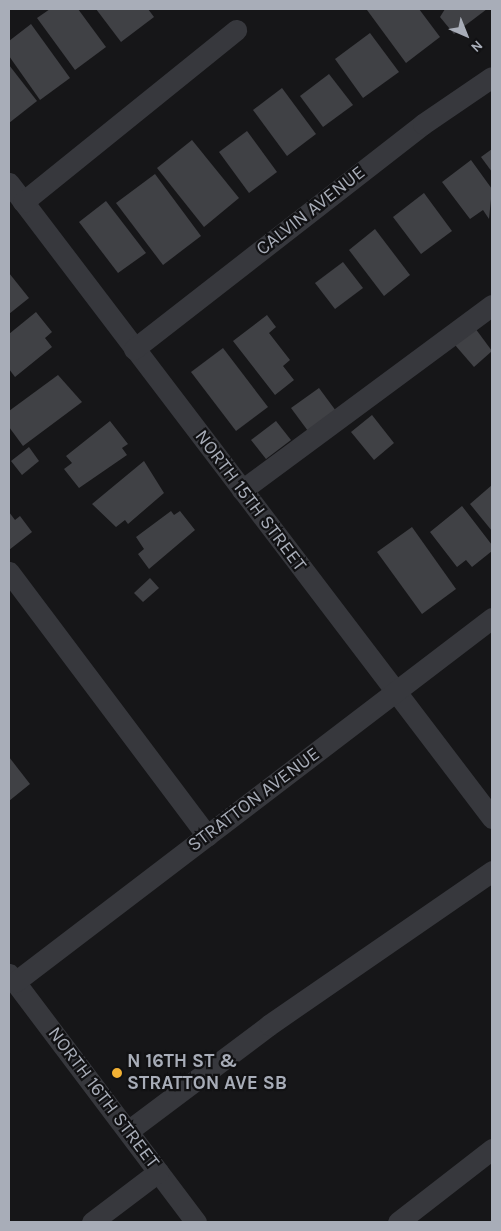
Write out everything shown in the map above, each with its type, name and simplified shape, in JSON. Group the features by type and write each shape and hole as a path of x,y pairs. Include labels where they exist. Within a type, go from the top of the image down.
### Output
{"street":[{"path":"23,202 236,30"},
{"name":"CALVIN AVENUE","path":"134,349 423,124 492,77"},
{"name":"NORTH 15TH STREET","path":"9,183 492,818"},
{"path":"242,490 492,305"},
{"path":"9,572 207,836"},
{"name":"STRATTON AVENUE","path":"12,978 207,836 492,618"},
{"path":"128,1131 269,1025 492,871"},
{"name":"NORTH 16TH STREET","path":"12,978 196,1222"},
{"path":"398,1222 492,1149"},
{"path":"92,1222 158,1172"}],"building":[{"path":"50,9 78,9 106,47 75,70 37,18"},
{"path":"96,9 148,9 154,17 121,42"},
{"path":"419,9 440,37 406,63 367,10"},
{"path":"445,9 487,9 454,34 440,17"},
{"path":"31,24 70,78 40,100 9,56 9,41"},
{"path":"370,33 399,72 363,98 335,59"},
{"path":"9,65 37,101 9,123"},
{"path":"329,74 353,105 323,127 300,96"},
{"path":"282,88 316,134 287,156 253,110"},
{"path":"247,131 277,172 249,193 219,152"},
{"path":"192,140 239,198 204,227 157,168"},
{"path":"492,149 492,172 481,157"},
{"path":"471,160 492,189 489,219 483,210 470,219 442,182"},
{"path":"155,174 201,236 163,265 116,203"},
{"path":"424,193 452,231 421,254 393,217"},
{"path":"106,201 146,253 118,273 79,222"},
{"path":"375,229 410,275 384,296 349,250"},
{"path":"343,262 363,288 335,309 315,283"},
{"path":"9,273 29,298 9,314"},
{"path":"36,312 52,332 45,338 52,347 15,377 9,369 9,334"},
{"path":"267,315 276,327 269,333 290,360 283,366 294,380 275,395 233,341"},
{"path":"475,328 492,351 474,367 455,345"},
{"path":"223,348 268,407 236,431 191,372"},
{"path":"58,375 82,402 23,446 9,427 9,411"},
{"path":"319,388 336,411 308,431 291,408"},
{"path":"372,415 394,443 374,460 351,432"},
{"path":"110,421 128,444 122,448 127,455 79,488 64,469 72,463 66,456"},
{"path":"276,421 291,440 266,459 251,440"},
{"path":"29,447 39,461 22,475 11,461"},
{"path":"144,461 164,493 128,524 125,520 116,527 92,504"},
{"path":"492,485 492,531 470,504"},
{"path":"462,506 492,545 492,551 472,567 466,560 457,567 430,532"},
{"path":"171,511 174,515 180,511 195,530 149,569 138,554 144,549 136,537"},
{"path":"9,512 15,520 20,516 32,532 9,550"},
{"path":"412,527 456,589 422,614 377,552"},
{"path":"150,578 159,588 143,602 134,593"},
{"path":"9,757 30,784 9,801"}],"place":[{"name":"N 16TH ST & STRATTON AVE SB","path":"117,1073"}]}
